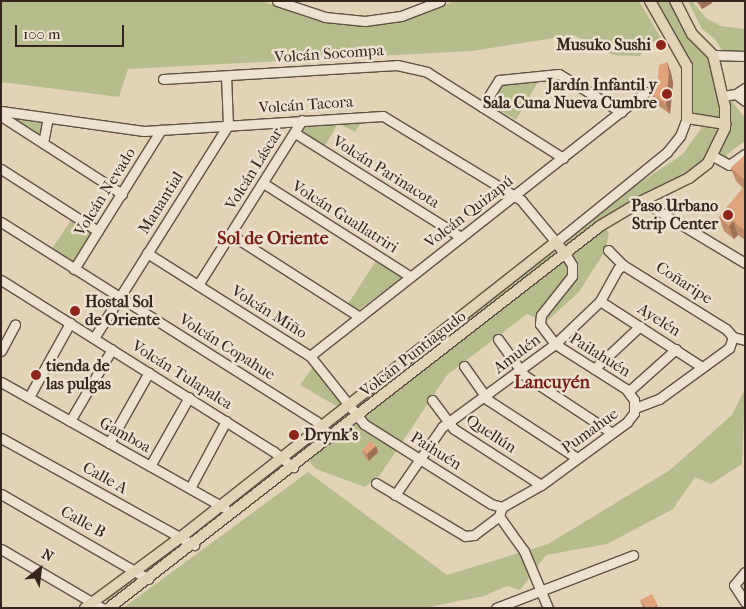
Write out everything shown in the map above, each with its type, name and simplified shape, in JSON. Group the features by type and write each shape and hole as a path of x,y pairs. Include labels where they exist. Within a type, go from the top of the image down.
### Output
{"main road":[{"name":"Volcán Puntiagudo","path":"650,1 687,66 687,118"},
{"path":"675,1 692,34 713,55 726,124 687,118"},
{"name":"Volcán Puntiagudo","path":"109,608 194,545 607,221 689,178 713,156 726,124"},
{"name":"Volcán Puntiagudo","path":"85,608 98,605 137,570 222,506 556,242"},
{"name":"Volcán Tacora","path":"556,242 565,254"},
{"path":"459,319 467,330"}],"street":[{"path":"277,1 325,17 365,21 401,16 440,1"},
{"path":"713,55 745,56"},
{"name":"Volcán Socompa","path":"163,79 397,65 427,72 563,158"},
{"path":"482,107 499,80 559,74 621,112"},
{"path":"226,76 228,125"},
{"path":"722,96 736,94 745,88"},
{"name":"Volcán Quizapú","path":"310,356 646,92"},
{"path":"736,94 745,101"},
{"name":"Volcán Tacora","path":"1,111 134,130 161,130 383,116 514,196 526,206 556,242"},
{"path":"1,116 122,194"},
{"path":"43,143 48,118"},
{"name":"Volcán Puntiagudo","path":"556,242 666,152 680,136 687,118"},
{"name":"Volcán Láscar","path":"198,285 302,120"},
{"name":"Manantial","path":"94,338 228,125"},
{"name":"Volcán Nevado","path":"74,269 161,130"},
{"name":"Volcán Parinacota","path":"295,133 461,237"},
{"path":"713,156 729,165 745,154"},
{"path":"1,170 98,231"},
{"name":"Volcán Guallatriri","path":"264,183 411,277"},
{"path":"642,201 745,263"},
{"name":"Volcán Copahue","path":"1,222 322,426 331,438"},
{"path":"230,234 360,317"},
{"name":"Coñaripe","path":"608,250 623,265 726,329 733,337 745,340"},
{"name":"Volcán Miño","path":"147,253 310,356 358,416"},
{"name":"Pailahuén","path":"565,254 572,265 572,276 539,320 542,329 555,344 629,392 636,408"},
{"name":"Amulén","path":"395,495 448,422 555,344 600,301 618,269 623,265"},
{"name":"Volcán Tulapalca","path":"1,280 283,457 293,467"},
{"name":"Ayelén","path":"600,301 702,367"},
{"path":"29,397 70,323"},
{"path":"1,351 15,326"},
{"path":"594,369 640,326"},
{"name":"Pumahue","path":"395,495 465,536 474,535 500,511 541,485 630,420 636,408 655,402 729,348 733,337"},
{"path":"498,339 520,370 612,432"},
{"path":"70,421 112,349"},
{"path":"629,392 676,349"},
{"path":"464,366 484,396 577,458"},
{"path":"109,443 149,372"},
{"name":"Gamboa","path":"1,382 234,513"},
{"path":"150,466 189,397"},
{"name":"Quellún","path":"432,400 454,429 541,485"},
{"name":"Paihuén","path":"358,416 368,427 500,511"},
{"path":"190,488 226,421"},
{"name":"Calle A","path":"1,438 194,545"},
{"path":"376,483 395,495"},
{"name":"Calle B","path":"1,494 137,570 148,579"},
{"path":"500,511 529,560 548,608"},
{"path":"1,548 98,605"},
{"path":"496,608 542,592 633,555"},
{"path":"745,572 734,586 745,602"}],"green space":[{"path":"1,1 261,1 317,20 356,26 411,19 455,1 639,1 661,38 650,43 640,56 613,55 573,35 472,51 128,69 119,97 1,82"},
{"path":"654,1 672,1 707,52 721,101 721,118 692,113 691,63"},
{"path":"688,1 692,1 706,18 721,26 745,29 745,54 723,52 715,39 702,29"},
{"path":"539,80 516,120 487,103 499,83"},
{"path":"727,98 738,99 733,103 745,118 745,141 726,155 729,160 717,155 726,137"},
{"path":"8,115 43,120 42,137 7,117"},
{"path":"362,121 355,132 338,123"},
{"path":"338,123 325,146 301,130 307,126"},
{"path":"702,127 719,130 712,151 695,170 566,244 566,239 614,200 683,154"},
{"path":"72,219 92,232 73,262 51,250"},
{"path":"605,227 609,234 605,251 579,292 546,322 527,314 447,375 380,475 365,487 316,469 308,460"},
{"path":"552,250 556,255 468,321 468,317"},
{"path":"377,259 402,278 358,310 348,304"},
{"path":"454,328 459,330 359,407 359,403"},
{"path":"313,367 344,402 338,407 300,385"},
{"path":"745,389 742,464 711,484 695,477 673,509 607,544 546,555 520,590 507,586 484,596 424,608 123,608 308,472 447,575 548,544 670,470 732,415"},
{"path":"279,466 282,468 232,506 233,501"},
{"path":"181,543 184,545 150,571 148,567"},
{"path":"138,576 140,579 108,602 105,600"}],"building":[{"path":"667,62 669,73 666,104 652,94 652,86 657,86 659,65"},
{"path":"745,155 745,180 731,168"},
{"path":"745,186 745,231 733,221 729,226 719,217"},
{"path":"371,441 376,446 367,454 362,450"},
{"path":"652,594 657,604 653,608 646,608 640,600"}],"place":[{"name":"Musuko Sushi","path":"661,45"},
{"name":"Jardín Infantil y Sala Cuna Nueva Cumbre","path":"667,94"},
{"name":"Paso Urbano Strip Center","path":"728,215"},
{"name":"Hostal Sol de Oriente","path":"75,311"},
{"name":"tienda de las pulgas","path":"36,375"},
{"name":"Drynk's","path":"294,435"}],"district":[{"name":"Sol de Oriente","path":"273,239"},
{"name":"Lancuyén","path":"552,383"}]}
